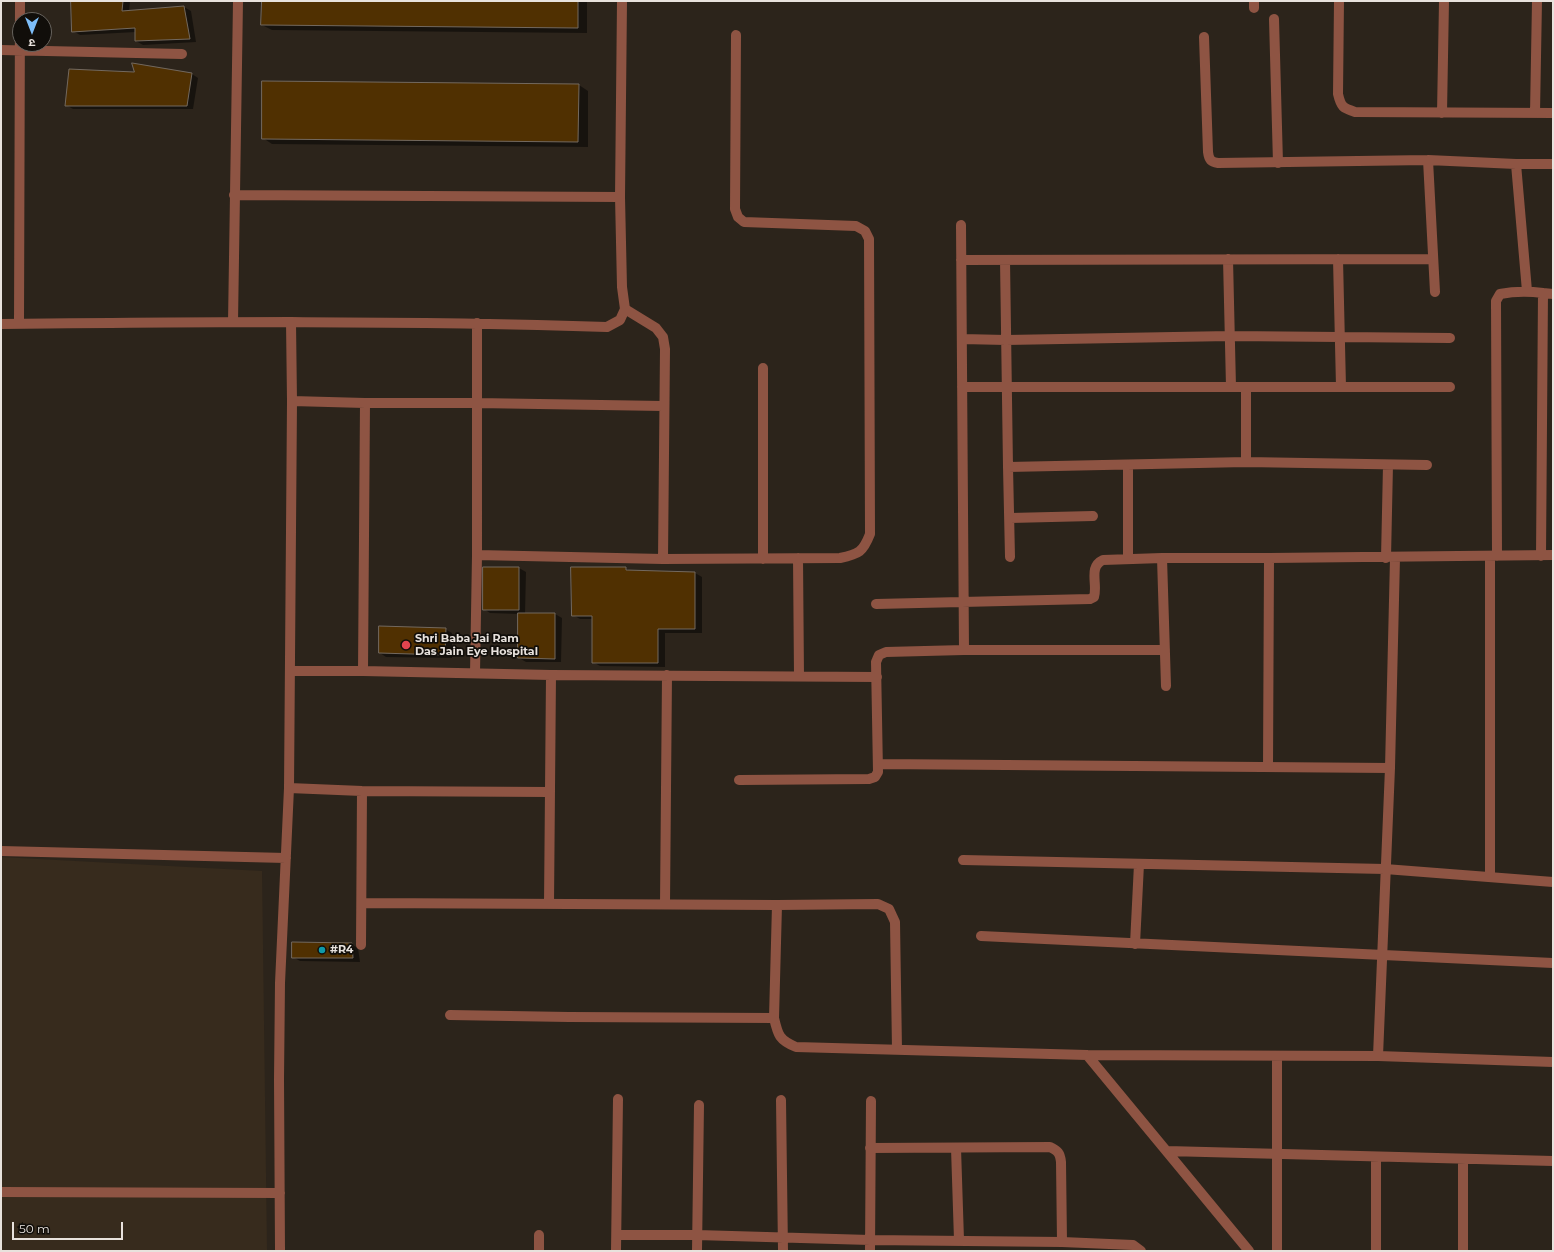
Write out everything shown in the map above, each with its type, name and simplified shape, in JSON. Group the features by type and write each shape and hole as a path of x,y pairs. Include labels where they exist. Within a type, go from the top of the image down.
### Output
{"street":[{"path":"20,1 20,12"},
{"path":"233,322 238,1"},
{"path":"1,324 291,322 477,323 606,327 620,320 625,309 622,287 620,197 622,1"},
{"path":"1338,1 1338,94 1340,103 1345,109 1355,112 1553,113"},
{"path":"1442,113 1444,1"},
{"path":"1535,113 1537,1"},
{"path":"1274,19 1278,163"},
{"path":"477,555 663,559 840,558 854,555 865,547 870,534 869,239 865,231 856,226 744,222 738,217 735,209 736,35"},
{"path":"1204,37 1209,158 1212,162 1278,163 1428,160 1553,164"},
{"path":"1,50 12,50"},
{"path":"52,51 182,54"},
{"path":"19,324 20,52"},
{"path":"1428,160 1435,292"},
{"path":"1516,164 1527,291"},
{"path":"234,195 620,197"},
{"path":"961,225 964,650"},
{"path":"1228,259 1231,387"},
{"path":"1338,259 1341,387"},
{"path":"961,260 1433,259"},
{"path":"1005,260 1010,556"},
{"path":"1490,877 1496,301 1500,294 1527,291 1548,293 1541,556"},
{"path":"625,309 656,328 663,337 665,349 663,406 663,559"},
{"path":"280,1251 280,983 289,788 292,401 291,322"},
{"path":"475,673 477,555 477,323"},
{"path":"962,339 1006,340 1230,336 1450,338"},
{"path":"763,368 763,559"},
{"path":"962,387 1450,387"},
{"path":"1246,387 1246,462"},
{"path":"292,401 663,406"},
{"path":"363,671 365,403"},
{"path":"1008,467 1246,462 1427,465"},
{"path":"1128,465 1128,559"},
{"path":"1378,1056 1390,768 1390,558 1388,465"},
{"path":"1010,518 1093,516"},
{"path":"876,604 1090,599 1094,597 1095,592 1094,568 1098,562 1103,560 1162,558 1390,558 1553,555"},
{"path":"798,558 799,676"},
{"path":"1162,558 1166,686"},
{"path":"1268,767 1269,558"},
{"path":"739,780 869,779 875,777 878,772 876,662 879,655 886,652 964,650 1165,650"},
{"path":"290,671 551,675 877,677"},
{"path":"549,904 551,675"},
{"path":"665,904 667,675"},
{"path":"878,764 1390,768"},
{"path":"289,788 362,791 550,792"},
{"path":"361,945 362,791"},
{"path":"1,851 286,858"},
{"path":"963,860 1386,869 1553,882"},
{"path":"1135,944 1139,864"},
{"path":"362,903 878,904 889,909 895,922 896,1050"},
{"path":"777,905 774,1018 777,1033 784,1042 796,1047 1087,1055 1378,1056 1553,1062"},
{"path":"981,936 1553,963"},
{"path":"450,1015 774,1018"},
{"path":"1087,1055 1249,1251"},
{"path":"1277,1056 1277,1251"},
{"path":"616,1251 618,1099"},
{"path":"782,1100 783,1251"},
{"path":"870,1251 871,1101"},
{"path":"697,1251 699,1105"},
{"path":"870,1148 1050,1147 1057,1150 1060,1155 1061,1162 1062,1242"},
{"path":"956,1148 958,1240"},
{"path":"1167,1151 1553,1161"},
{"path":"1376,1157 1376,1251"},
{"path":"1463,1159 1463,1251"},
{"path":"1,1192 280,1193"},
{"path":"539,1235 539,1251"},
{"path":"616,1235 697,1235 870,1240 1062,1242 1133,1245 1141,1251"}],"shaded area":[{"path":"1,857 262,871 267,1251 1,1251"}],"building":[{"path":"71,1 123,1 122,11 184,6 190,39 135,41 135,28 72,32"},
{"path":"262,1 578,1 578,28 261,25"},
{"path":"132,63 192,73 187,106 65,106 69,69 134,72"},
{"path":"262,81 579,84 578,142 262,139"},
{"path":"483,567 519,567 519,610 483,610"},
{"path":"571,567 626,567 626,570 695,572 695,629 658,629 658,663 592,663 592,616 572,616"},
{"path":"518,613 555,613 555,659 518,658"},
{"path":"379,626 446,628 445,655 379,653"},
{"name":"#R4","path":"292,942 352,943 353,958 292,958"}],"place":[{"name":"Shri Baba Jai Ram Das Jain Eye Hospital","path":"406,645"},
{"name":"#R4","path":"322,950"}]}
